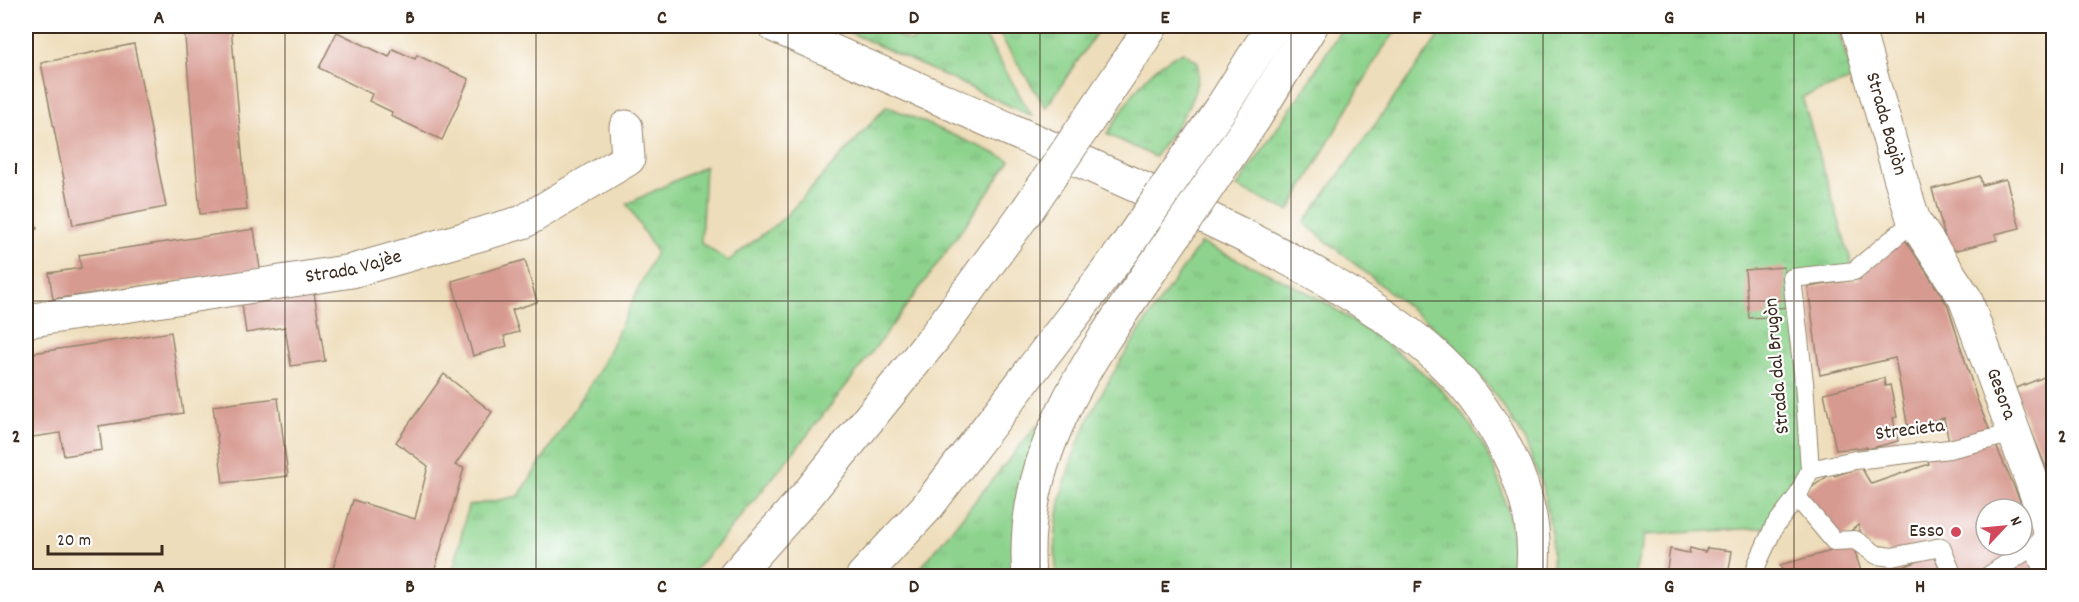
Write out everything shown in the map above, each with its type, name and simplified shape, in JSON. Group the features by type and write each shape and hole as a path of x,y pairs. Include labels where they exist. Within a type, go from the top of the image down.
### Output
{"main road":[{"path":"775,26 1218,222 1303,266 1389,319 1429,350 1465,387 1495,426 1516,469 1530,517 1534,567 1532,576"},
{"path":"863,576 927,507 1125,248 1231,93 1273,26"},
{"path":"1029,576 1030,524 1035,489 1060,415 1099,345 1254,118 1311,26"},
{"name":"Strada Bagiòn","path":"1857,26 1914,221"},
{"path":"735,576 808,494 934,338 1028,209 1147,32"},
{"name":"Strada Vajèe","path":"26,321 352,271 523,222 628,159 627,127"},
{"name":"Gesora","path":"1914,221 1965,298 2052,534 2043,551 2053,576"}],"lane":[{"path":"1231,93 1263,26"},
{"name":"Strada dal Brugòn","path":"1755,576 1756,564 1774,527 1797,497 1810,470 1804,382 1792,278 1854,270 1914,221"},
{"name":"Strecieta","path":"1810,470 1855,460 1949,449 2015,433"},
{"path":"1797,497 1834,541 1855,540 1876,555 1892,557 1941,548 1953,576"},
{"path":"1988,576 2052,534"}],"green space":[{"path":"836,26 904,26 898,36 912,42 924,26 977,26 983,32 1032,116"},
{"path":"994,26 1101,26 1046,108"},
{"path":"1343,26 1400,26 1381,51 1289,211 1237,187 1306,86"},
{"path":"1446,26 1836,26 1854,79 1802,97 1854,271 1792,278 1810,470 1774,527 1645,535 1634,576 1553,576 1551,533 1544,491 1525,441 1494,393 1448,339 1304,223"},
{"path":"1183,52 1198,62 1196,88 1178,124 1155,157 1107,134 1130,98 1148,76"},
{"path":"887,106 1010,160 935,268 816,425 690,576 452,576 468,506 519,496 599,371 656,252 627,204 705,166 701,243 728,261 784,218"},
{"path":"1201,243 1292,284 1326,303 1386,344 1429,378 1448,397 1480,439 1502,491 1512,533 1513,576 1057,576 1056,531 1064,487 1078,443 1123,357"},
{"path":"1037,425 1040,427 1015,576 914,576"}],"building":[{"path":"184,26 231,26 247,210 200,214"},
{"path":"337,32 389,57 393,49 415,59 417,55 469,79 442,140 391,116 392,112 369,101 372,94 319,68"},
{"path":"134,44 166,207 73,225 41,63"},
{"path":"1980,176 1982,185 2006,179 2020,228 1995,234 1997,240 1949,252 1932,189"},
{"path":"26,180 37,229 26,232"},
{"path":"254,229 260,269 53,299 49,273 81,268 79,255"},
{"path":"1905,239 1948,306 1978,402 1992,436 1950,447 1944,418 1908,428 1895,358 1820,375 1808,287 1860,279 1858,276"},
{"path":"525,260 537,302 512,310 519,332 504,336 507,346 473,356 452,281"},
{"path":"1784,267 1787,307 1768,309 1768,317 1749,318 1745,270"},
{"path":"313,286 325,361 291,366 285,327 246,333 241,297"},
{"path":"171,332 183,413 99,426 102,450 64,456 60,433 26,438 26,354"},
{"path":"2054,373 2054,487 2014,389"},
{"path":"444,374 492,412 455,465 464,468 433,576 331,576 353,500 415,519 428,466 396,442"},
{"path":"1884,378 1885,386 1890,385 1897,417 1893,418 1898,441 1868,449 1867,447 1836,450 1824,393"},
{"path":"278,398 288,476 223,483 213,406"},
{"path":"1994,441 2018,497 1974,497 1974,557 2009,557 1978,576 1961,576 1943,539 1890,554 1886,547 1865,543 1858,525 1841,539 1801,495 1832,473 1835,476 1861,467 1871,484 1929,464 1926,454"},
{"path":"1853,545 1862,575 1784,576 1780,565"},
{"path":"1690,548 1705,552 1707,548 1732,551 1728,576 1666,576 1670,549 1689,553"},
{"path":"1934,555 1943,576 1880,576"},
{"path":"2028,557 2034,557 2041,576 1999,576"}],"place":[{"name":"Esso","path":"1956,532"}]}
